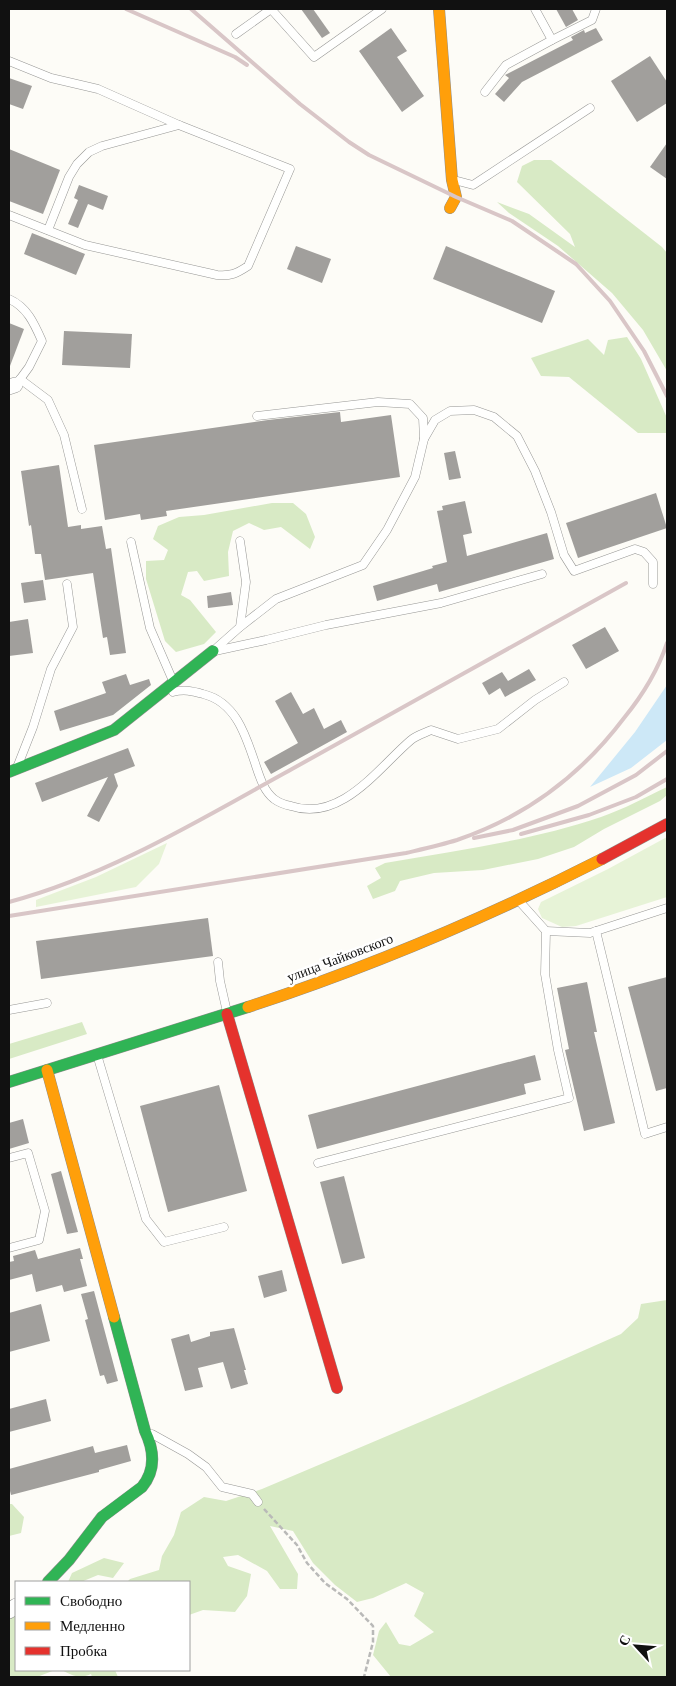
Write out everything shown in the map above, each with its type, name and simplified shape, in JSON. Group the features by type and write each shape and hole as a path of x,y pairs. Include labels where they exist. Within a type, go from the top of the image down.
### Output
{"street":[{"path":"439,9 452,180 456,197 450,208"},
{"path":"13,770 114,730 213,651"},
{"name":"улица Чайковского","path":"9,1082 332,979 518,900 634,843 667,824"},
{"path":"227,1014 337,1388"},
{"path":"47,1070 145,1431 152,1444 150,1477 139,1491 103,1516 49,1581"}],"lane":[{"path":"236,34 271,9 314,58 382,9"},
{"path":"535,9 552,40"},
{"path":"485,92 506,65 592,20 596,9"},
{"path":"9,61 50,78 98,90 179,125 290,169 248,266 229,276 217,275 85,245 9,216"},
{"path":"452,180 473,185 590,108"},
{"path":"48,230 69,177 77,164 90,152 102,146 179,125"},
{"path":"9,299 18,303 31,317 42,341 29,367 15,383 48,400 64,435 82,509"},
{"path":"213,651 276,599 363,565 387,530 415,477 424,439 423,418 410,404 378,402 258,416"},
{"path":"424,439 435,420 450,411 474,410 494,417 517,436 535,470 551,512 564,555 574,571 634,549 644,552 653,562 653,584"},
{"path":"240,540 246,582 240,627"},
{"path":"131,542 150,628 173,683"},
{"path":"213,651 326,625 441,603 542,574"},
{"path":"13,770 34,727 52,669 72,627 67,584"},
{"path":"157,696 183,689 205,694 222,701 237,718 262,785 274,799 293,807 318,809 346,799 377,773 413,738 432,730 458,739 498,729 535,700 564,682"},
{"path":"318,1163 569,1098 558,1050 545,974 546,931 518,900"},
{"path":"546,931 590,933 667,908"},
{"path":"596,931 645,1134 667,1127"},
{"path":"218,962 227,1014"},
{"path":"9,1010 47,1003"},
{"path":"97,1054 146,1219 164,1242 224,1226"},
{"path":"9,1158 28,1153 45,1211 39,1240 9,1248"},
{"path":"145,1431 188,1454 206,1467 222,1487 252,1494 258,1502"}],"path":[{"path":"258,1502 297,1545 307,1563 325,1583 347,1598 373,1626 373,1642 364,1677"}],"green space":[{"path":"534,160 551,160 662,247 667,253 667,371 643,330 612,293 558,246 509,213 497,202 529,214 575,247 570,234 517,182 522,166"},
{"path":"627,337 641,359 667,418 667,433 638,433 569,377 541,376 531,358 588,339 604,355 608,340"},
{"path":"272,503 293,503 306,514 315,537 310,549 281,527 264,530 249,523 233,531 228,552 229,576 204,581 197,571 188,572 181,595 190,600 216,632 204,644 176,652 165,641 146,579 146,561 164,560 168,550 153,539 158,526 179,517 204,515"},
{"path":"667,787 667,795 660,801 604,829 574,847 538,859 483,870 434,873 400,881 395,891 373,899 367,886 381,878 375,868 385,863 521,839 575,825 618,810"},
{"path":"667,837 667,897 576,926 562,927 542,918 538,909 541,902"},
{"path":"167,843 159,864 136,887 36,907 36,900 96,877"},
{"path":"82,1022 87,1034 9,1059 9,1044"},
{"path":"667,1300 667,1677 391,1677 373,1655 379,1631 386,1622 399,1644 410,1646 434,1632 414,1616 424,1593 406,1583 373,1598 357,1602 335,1585 313,1563 293,1531 270,1526 298,1574 297,1589 280,1589 267,1571 238,1555 223,1557 228,1566 251,1574 247,1596 235,1612 203,1610 190,1615 190,1581 128,1581 159,1570 162,1556 174,1535 181,1512 204,1497 226,1501 262,1489 465,1403 621,1334 638,1318 641,1304"},
{"path":"9,1504 12,1504 24,1517 21,1533 9,1536"},
{"path":"104,1558 124,1563 113,1578 98,1575 83,1581 68,1581 72,1573"},
{"path":"15,1614 15,1671 52,1671 37,1677 9,1677 9,1619"},
{"path":"64,1671 115,1671 118,1677 92,1677 91,1674 76,1676"}],"water":[{"path":"667,685 667,740 631,768 590,787 635,732"}],"building":[{"path":"301,9 313,9 330,33 322,38"},
{"path":"556,9 572,9 578,20 566,27"},
{"path":"391,28 407,51 397,57 424,96 402,112 359,51"},
{"path":"596,28 603,40 522,82 504,102 495,94 509,78 505,75 573,40 571,37 584,30 585,33"},
{"path":"650,56 667,82 667,103 637,122 611,81"},
{"path":"9,78 32,86 23,109 9,104"},
{"path":"667,143 667,179 650,167"},
{"path":"9,149 60,170 43,214 9,201"},
{"path":"79,185 108,196 103,210 88,204 78,228 68,224 78,200 74,198"},
{"path":"32,233 85,254 76,275 24,254"},
{"path":"296,246 331,259 322,283 287,269"},
{"path":"446,246 555,291 542,323 433,279"},
{"path":"9,323 24,329 10,366 9,366"},
{"path":"64,331 132,334 130,368 62,365"},
{"path":"340,412 341,422 391,415 400,477 166,511 167,516 141,520 140,514 105,520 94,445 268,420"},
{"path":"455,451 461,478 449,480 444,453"},
{"path":"59,465 68,527 81,525 81,529 102,526 106,549 111,548 126,653 110,655 107,637 103,638 93,573 45,580 41,554 35,554 21,471"},
{"path":"656,493 667,528 578,558 566,523"},
{"path":"465,501 472,533 463,535 467,556 547,533 554,559 439,592 437,584 377,601 373,586 447,562 437,511 443,510 442,506"},
{"path":"43,580 46,600 24,603 21,583"},
{"path":"231,592 233,605 208,608 207,596"},
{"path":"28,619 33,653 9,656 9,622"},
{"path":"605,627 619,651 586,669 572,645"},
{"path":"529,669 536,680 505,697 500,688 489,695 482,683 502,672 508,681"},
{"path":"126,674 130,685 149,679 151,685 113,715 60,731 54,711 106,693 102,682"},
{"path":"291,692 303,714 314,708 324,729 341,720 347,732 271,774 264,762 298,743 275,701"},
{"path":"128,748 135,766 114,774 118,786 99,822 87,816 108,777 42,802 35,783"},
{"path":"208,918 213,956 41,979 36,941"},
{"path":"667,977 667,1088 656,1091 628,987"},
{"path":"587,982 597,1032 594,1032 615,1123 584,1131 565,1050 569,1049 557,988"},
{"path":"535,1055 541,1080 524,1084 526,1094 317,1149 308,1115"},
{"path":"219,1085 247,1191 168,1212 140,1106"},
{"path":"23,1119 29,1143 9,1149 9,1123"},
{"path":"61,1171 78,1232 67,1234 51,1174"},
{"path":"344,1176 365,1258 342,1264 320,1182"},
{"path":"80,1248 83,1259 80,1259 87,1286 64,1292 62,1285 36,1292 32,1274 9,1280 9,1262 14,1261 13,1256 35,1250 38,1259"},
{"path":"282,1270 287,1291 264,1298 258,1276"},
{"path":"94,1291 118,1381 107,1384 104,1375 100,1376 85,1320 88,1319 81,1294"},
{"path":"41,1304 50,1341 9,1352 9,1313"},
{"path":"234,1328 248,1384 231,1389 223,1362 198,1368 203,1387 185,1391 171,1339 189,1334 191,1342 210,1336 210,1332"},
{"path":"46,1399 51,1421 9,1432 9,1409"},
{"path":"127,1445 131,1461 99,1470 99,1472 11,1495 9,1469 93,1446 95,1453"}],"railway":[{"path":"126,9 235,57 247,65"},
{"path":"191,9 300,104 349,142 369,155 456,197 512,221 576,264 610,301 644,351 667,396"},
{"path":"9,902 83,877 189,826 626,583"},
{"path":"9,916 406,853 451,842 482,830 506,819 550,792 589,758 631,710 654,673 667,643"},
{"path":"474,838 513,830 578,806 636,775 667,751"},
{"path":"521,834 589,815 636,797 667,779"}],"traffic: fast":[{"path":"9,772 114,730 213,651"},
{"path":"9,1082 248,1007"},
{"path":"49,1581 69,1560 102,1517 142,1487 150,1474 152,1453 114,1317"}],"traffic: slow":[{"path":"439,9 452,180 456,197 450,208"},
{"path":"248,1007 294,992 428,940 516,901 602,859"},
{"path":"47,1070 114,1317"}],"traffic: jam":[{"path":"602,859 667,824"},
{"path":"227,1014 337,1388"}]}
